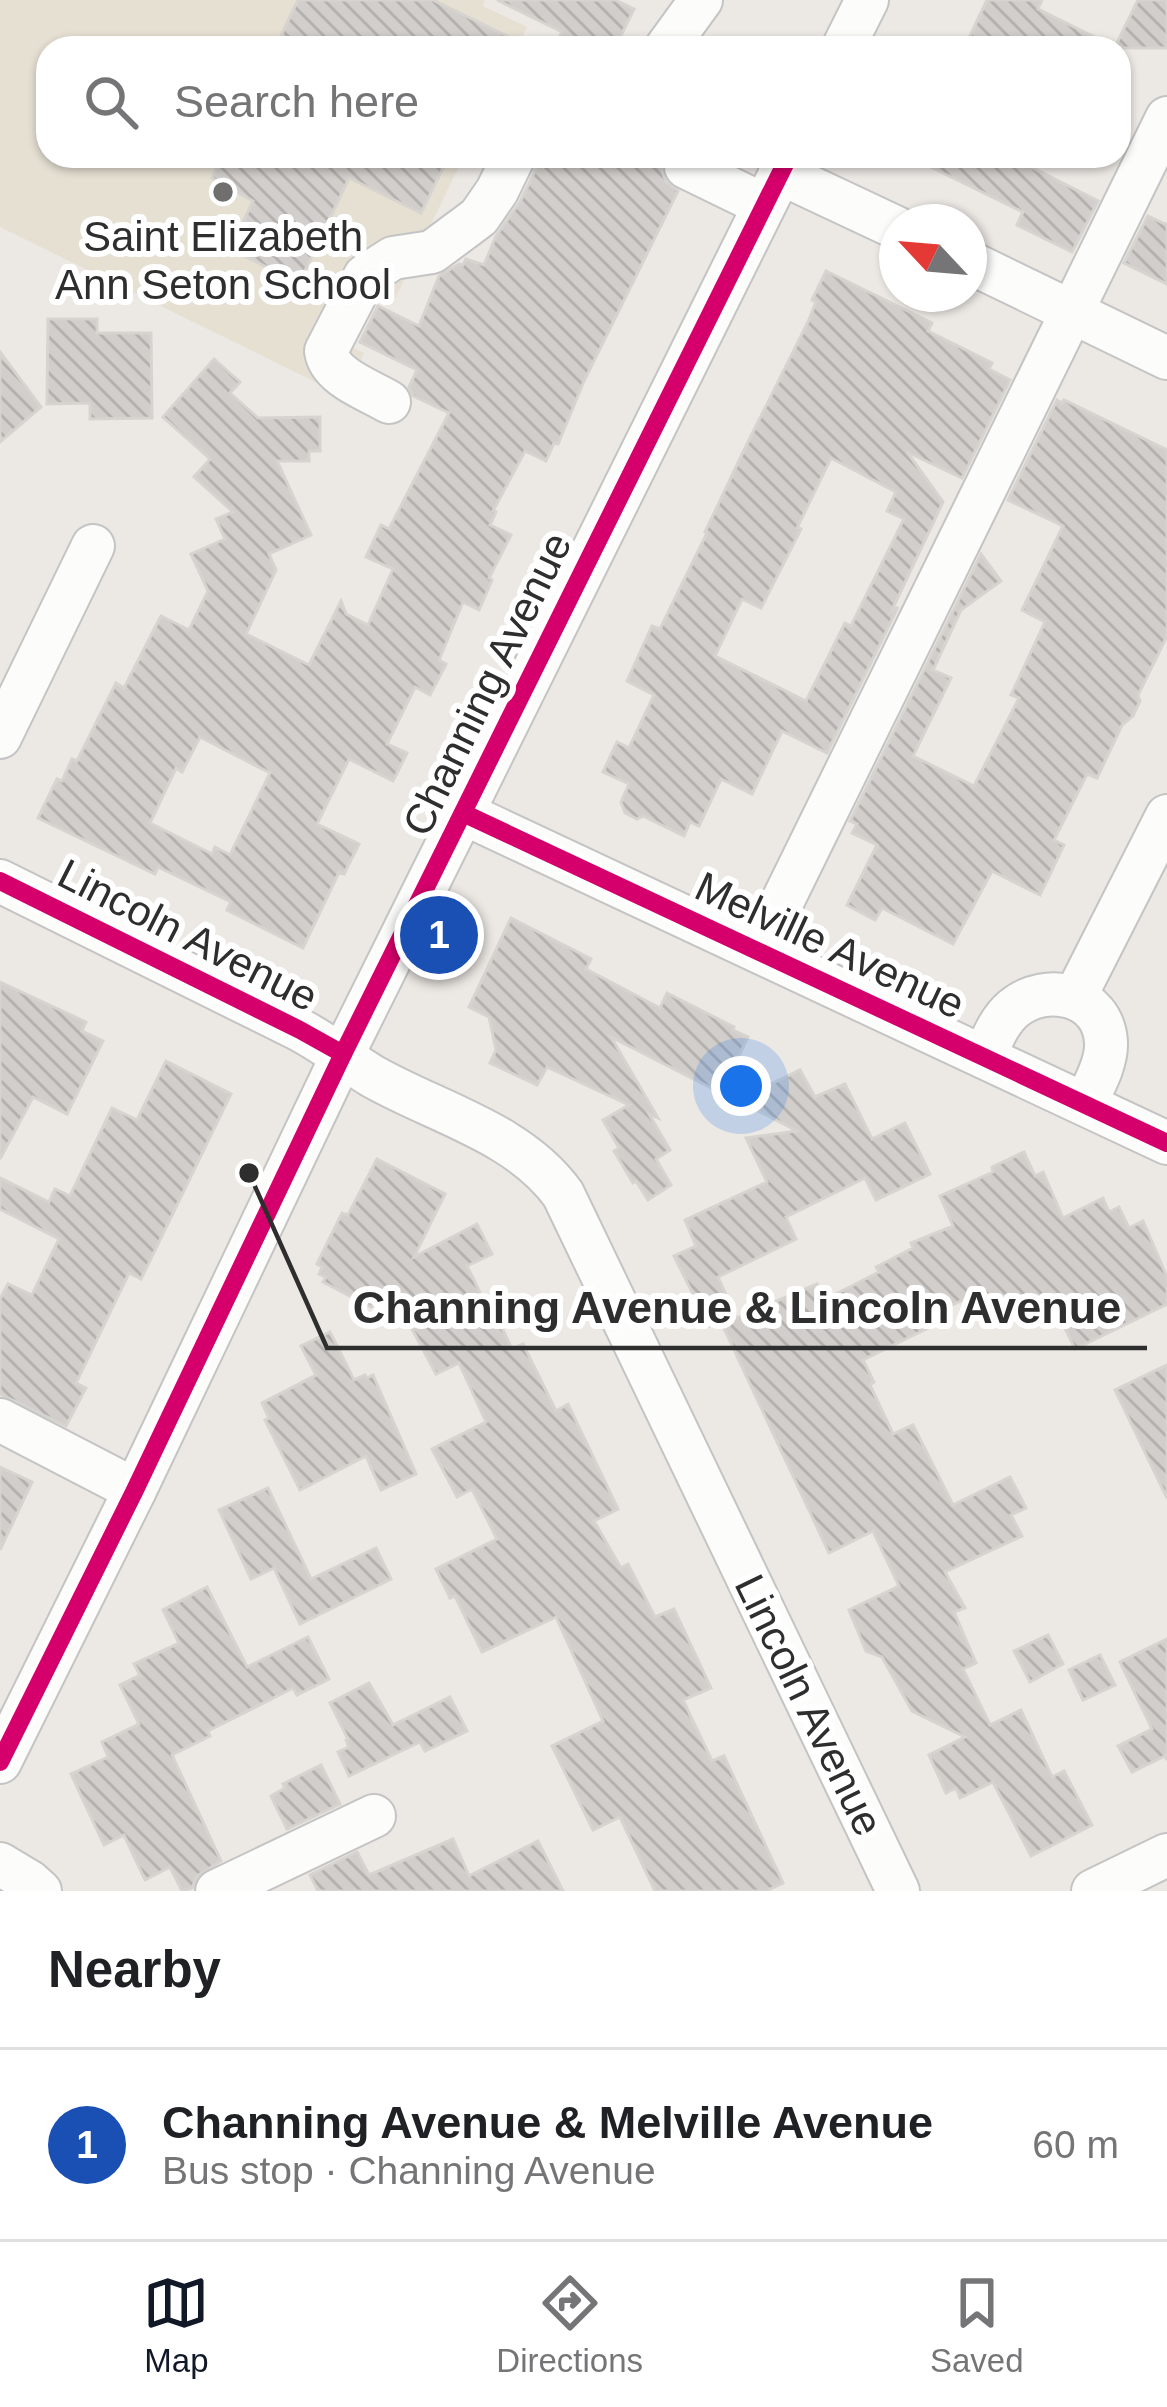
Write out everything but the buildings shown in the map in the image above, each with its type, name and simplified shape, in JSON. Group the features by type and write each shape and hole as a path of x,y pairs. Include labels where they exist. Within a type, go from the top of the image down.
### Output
{"street":[{"path":"675,36 701,0"},
{"path":"847,36 858,3"},
{"path":"758,951 1167,118"},
{"path":"388,402 334,370 326,351 365,276 393,258 431,252 479,217 508,168"},
{"path":"701,168 777,178 879,220"},
{"name":"Channing Avenue","path":"0,1762 343,1054 777,178"},
{"path":"987,271 1167,358"},
{"path":"0,737 93,546"},
{"name":"Melville Avenue","path":"464,813 1167,1143"},
{"path":"1075,997 1167,815"},
{"name":"Lincoln Avenue","path":"0,881 343,1054 373,1076 528,1156 548,1173 563,1194 898,1891"},
{"path":"984,1057 1003,1019 1017,1005 1056,993 1075,997 1098,1016 1106,1038 1105,1057 1085,1104"},
{"path":"0,1420 135,1490"},
{"path":"217,1891 374,1816"},
{"path":"1093,1891 1167,1855"},
{"path":"0,1864 40,1891"}],"shaded area":[{"name":"Saint Elizabeth Ann Seton School","path":"0,0 485,0 483,6 527,27 523,36 36,36 36,168 458,168 392,305 373,296 348,345 364,353 344,396 0,227"}],"cycle path":[{"path":"0,1762 343,1054 783,168"},
{"path":"463,813 1167,1143"},
{"path":"0,881 343,1054"}],"place":[{"name":"Saint Elizabeth Ann Seton School","path":"223,192"},
{"name":"Channing Avenue & Melville Avenue","path":"439,935"},
{"name":"Channing Avenue & Lincoln Avenue","path":"249,1173"}]}
